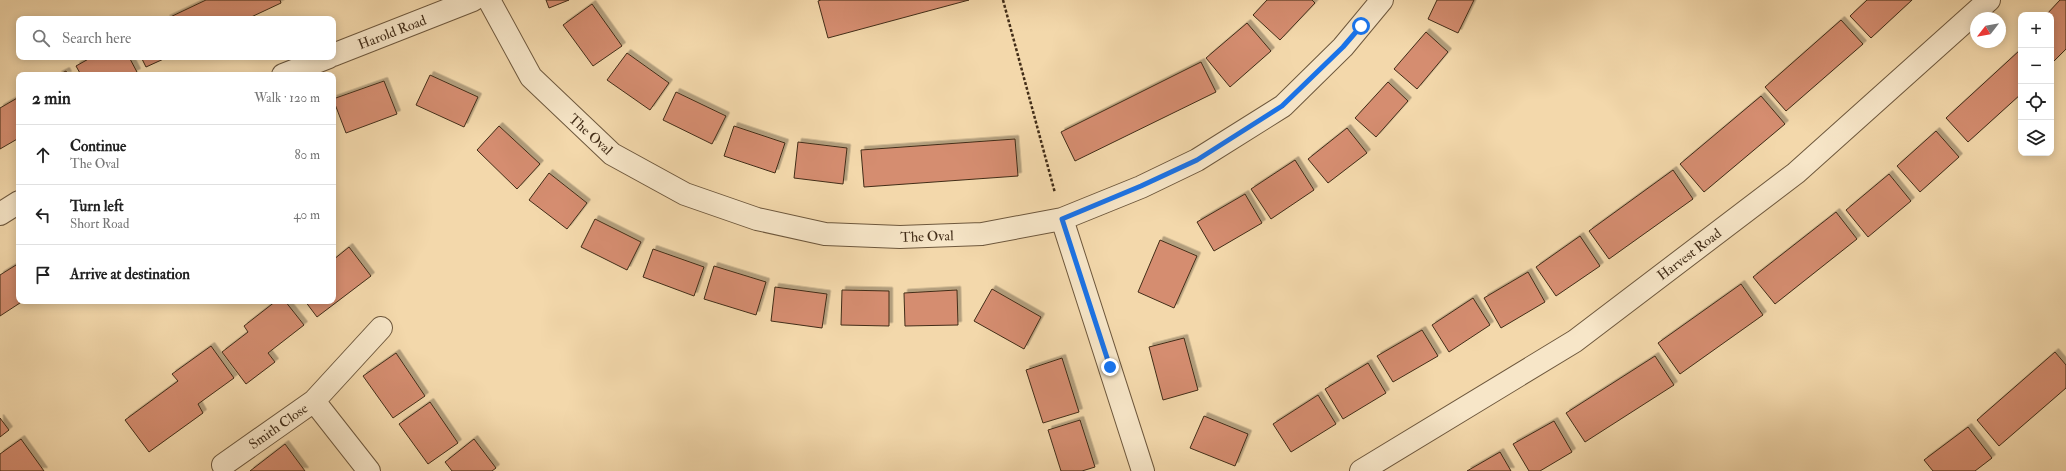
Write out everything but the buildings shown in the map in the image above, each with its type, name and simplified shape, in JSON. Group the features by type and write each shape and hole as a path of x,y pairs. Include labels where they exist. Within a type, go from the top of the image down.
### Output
{"street":[{"name":"Harold Road","path":"336,54 473,0"},
{"name":"The Oval","path":"489,0 530,78 612,154 685,194 757,219 825,234 900,237 982,234 1062,219 1141,186 1197,160 1282,106 1343,47 1382,0"},
{"name":"Harvest Road","path":"1361,471 1582,336 1796,173 1989,0"},
{"path":"290,72 320,60"},
{"path":"0,214 16,204"},
{"path":"1062,219 1143,471"},
{"name":"Smith Close","path":"223,465 314,401 381,328"},
{"name":"Smith Close","path":"314,401 369,471"}],"path":[{"path":"1003,0 1062,219"}],"route":[{"path":"1110,367 1062,219 1141,186 1197,160 1282,106 1343,47 1361,26"}]}
